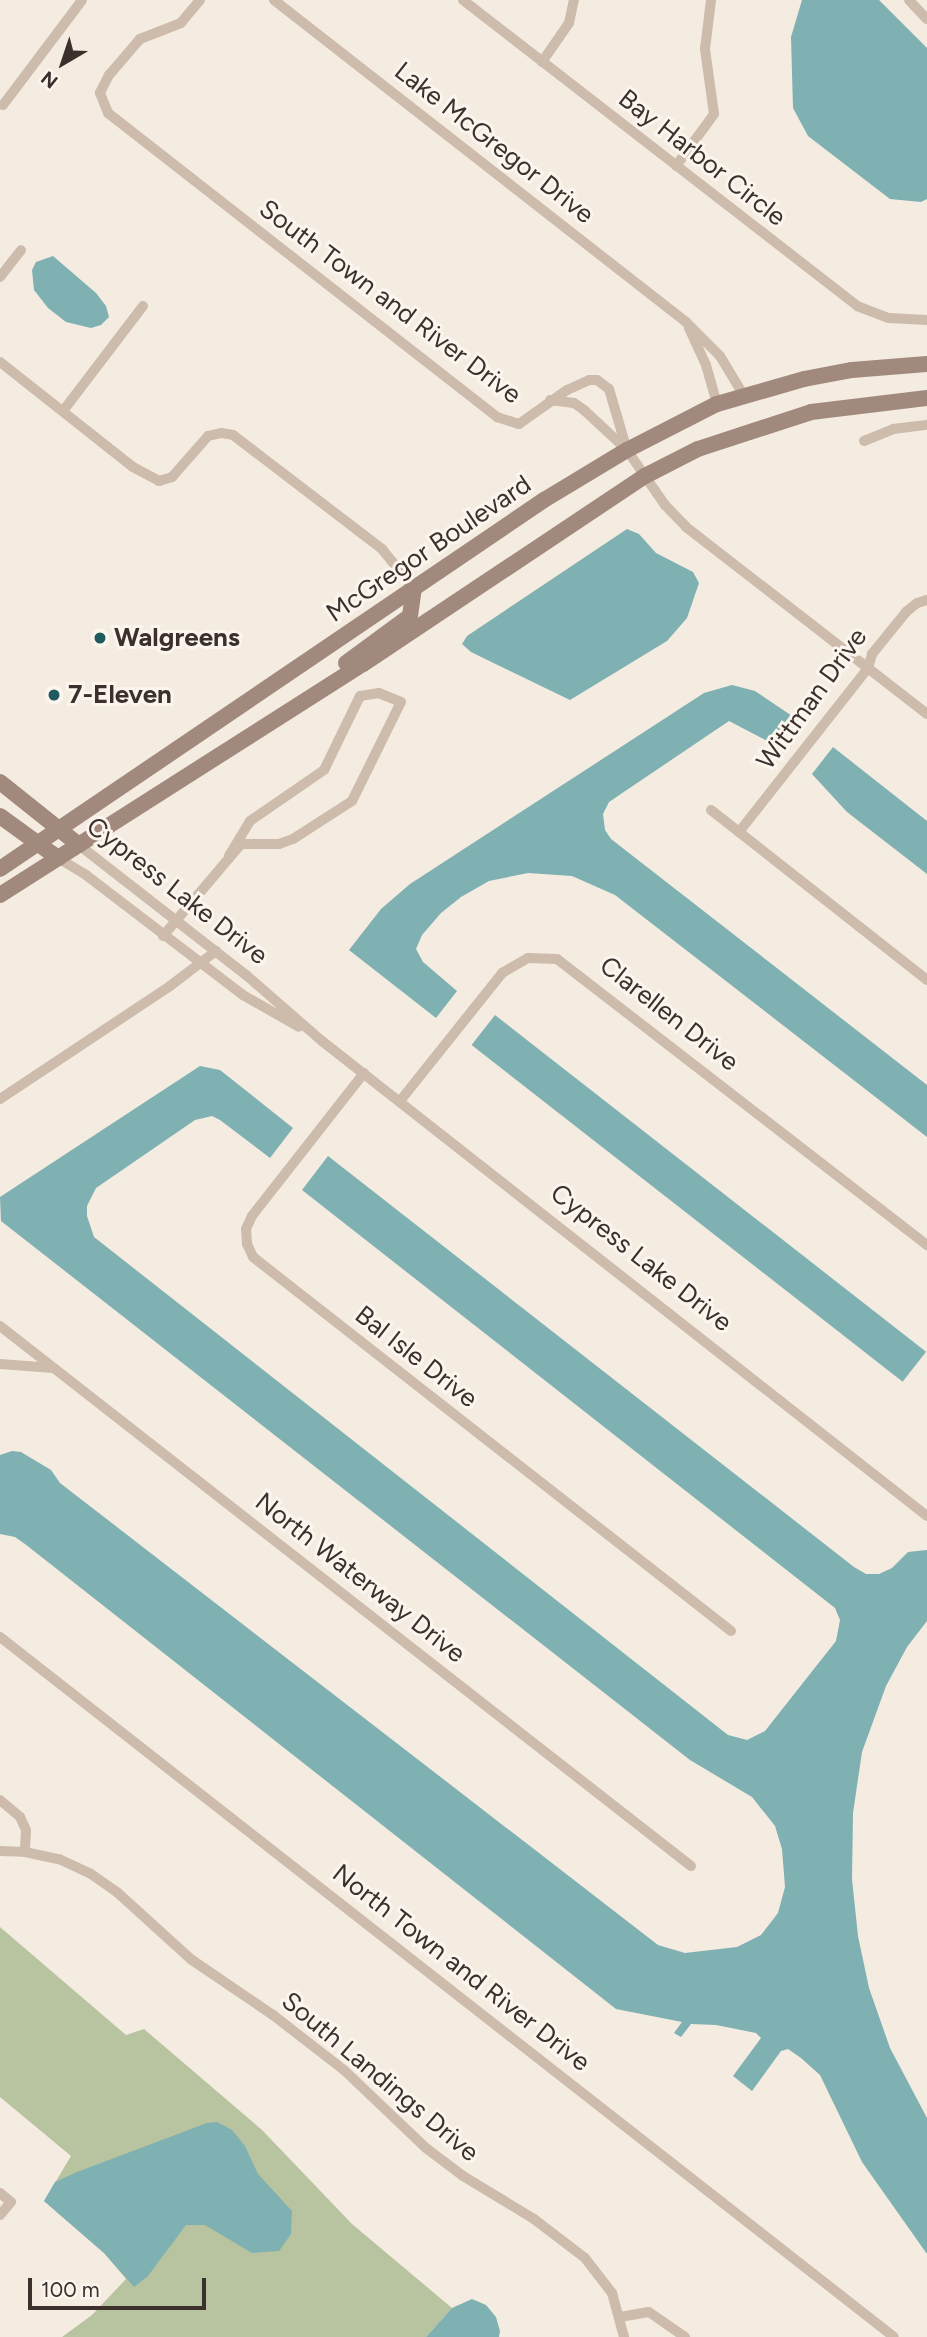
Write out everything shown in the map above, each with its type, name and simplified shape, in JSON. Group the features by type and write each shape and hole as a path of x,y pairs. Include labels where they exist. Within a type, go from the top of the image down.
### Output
{"main road":[{"name":"McGregor Boulevard","path":"0,869 544,500 627,450 717,404 744,396 804,379 850,370 927,364"},
{"path":"0,895 309,698 645,476 698,449 811,412 927,398"},
{"path":"309,698 320,681 410,616 414,589"},
{"name":"Cypress Lake Drive","path":"0,782 79,845"},
{"name":"Cypress Lake Drive","path":"0,816 58,858"}],"street":[{"path":"3,105 82,0"},
{"name":"South Town and River Drive","path":"200,0 181,23 140,39 109,75 100,93 108,113 497,417 519,424 550,400 575,403 627,450 664,505 687,527 927,714"},
{"name":"Lake McGregor Drive","path":"274,0 686,322 720,356 744,396"},
{"name":"Bay Harbor Circle","path":"463,0 857,306 889,318 927,320"},
{"path":"542,62 569,23 574,0"},
{"path":"676,166 708,126 714,114 705,49 711,0"},
{"path":"909,0 927,19"},
{"path":"0,277 21,250"},
{"path":"62,411 143,306"},
{"name":"Lake McGregor Drive","path":"686,322 706,365 717,404"},
{"path":"0,362 133,467 159,481 172,477 208,436 221,433 233,435 382,549 414,589"},
{"path":"550,400 589,380 604,384 609,389 627,450"},
{"path":"864,441 893,429 927,425"},
{"name":"Wittman Drive","path":"739,832 868,668 872,654 906,612 917,603 927,600"},
{"path":"163,936 241,844 279,844 293,839 352,801 401,702 379,693 360,696 324,770 250,821 229,856"},
{"path":"711,810 927,979"},
{"name":"Cypress Lake Drive","path":"79,845 216,951 322,1041 927,1516"},
{"name":"Cypress Lake Drive","path":"58,858 86,875 243,995 322,1041"},
{"path":"0,1099 216,951"},
{"name":"Clarellen Drive","path":"400,1101 502,972 528,958 557,960 570,967 927,1245"},
{"name":"Bal Isle Drive","path":"364,1073 251,1216 246,1229 247,1244 253,1257 731,1631"},
{"name":"North Waterway Drive","path":"0,1326 691,1866"},
{"path":"0,1364 52,1368"},
{"name":"North Town and River Drive","path":"0,1636 894,2337"},
{"path":"0,1800 20,1817 26,1830 25,1852"},
{"name":"South Landings Drive","path":"0,1851 25,1852 76,1866 109,1887 192,1960 273,2015 344,2070 426,2148 573,2248 605,2282 621,2317 624,2337"},
{"path":"0,2193 11,2202 0,2215"},
{"path":"621,2317 649,2312 685,2337"}],"green space":[{"path":"0,1927 126,2035 144,2029 262,2130 352,2224 452,2308 426,2337 62,2337 92,2315 126,2279 104,2253 44,2201 71,2156 0,2097"}],"water":[{"path":"802,0 879,0 927,48 927,199 921,202 890,199 808,136 793,108 791,37"},
{"path":"53,256 96,293 106,306 109,317 101,325 91,328 66,322 48,308 34,290 32,270 36,262"},
{"path":"627,529 639,534 656,553 693,572 699,583 687,618 667,641 570,700 471,652 462,644 467,636"},
{"path":"732,685 755,691 798,720 777,746 729,721 609,802 603,814 605,830 611,839 927,1085 927,1137 615,895 572,876 528,873 489,881 461,897 441,913 422,935 416,949 423,962 457,991 436,1018 349,950 381,909 410,884 704,693"},
{"path":"833,747 927,821 927,874 847,812 812,774"},
{"path":"495,1015 926,1352 903,1382 472,1045"},
{"path":"200,1066 220,1070 293,1128 270,1158 220,1120 212,1116 195,1120 96,1188 87,1206 87,1216 94,1237 728,1735 747,1740 765,1731 836,1641 840,1620 835,1608 302,1190 328,1156 854,1567 866,1574 879,1574 892,1568 908,1552 927,1550 927,1621 907,1647 886,1686 862,1752 853,1813 852,1879 858,1936 869,1988 890,2048 927,2118 927,2254 862,2162 820,2075 801,2058 788,2049 781,2051 752,2091 733,2076 761,2038 756,2033 716,2025 691,2024 681,2037 674,2033 682,2022 616,2009 25,1544 15,1537 0,1534 0,1455 12,1451 21,1452 51,1470 60,1483 658,1945 685,1953 737,1947 761,1935 778,1913 785,1887 782,1849 775,1826 752,1797 690,1760 1,1221 0,1197"},
{"path":"217,2122 232,2130 245,2146 258,2174 292,2211 291,2234 279,2251 252,2253 205,2225 186,2225 148,2276 134,2287 104,2253 44,2201 55,2182 207,2123"},
{"path":"472,2299 486,2305 496,2317 499,2337 426,2337 452,2308"}],"place":[{"name":"Walgreens","path":"100,638"},
{"name":"7-Eleven","path":"54,695"}]}
